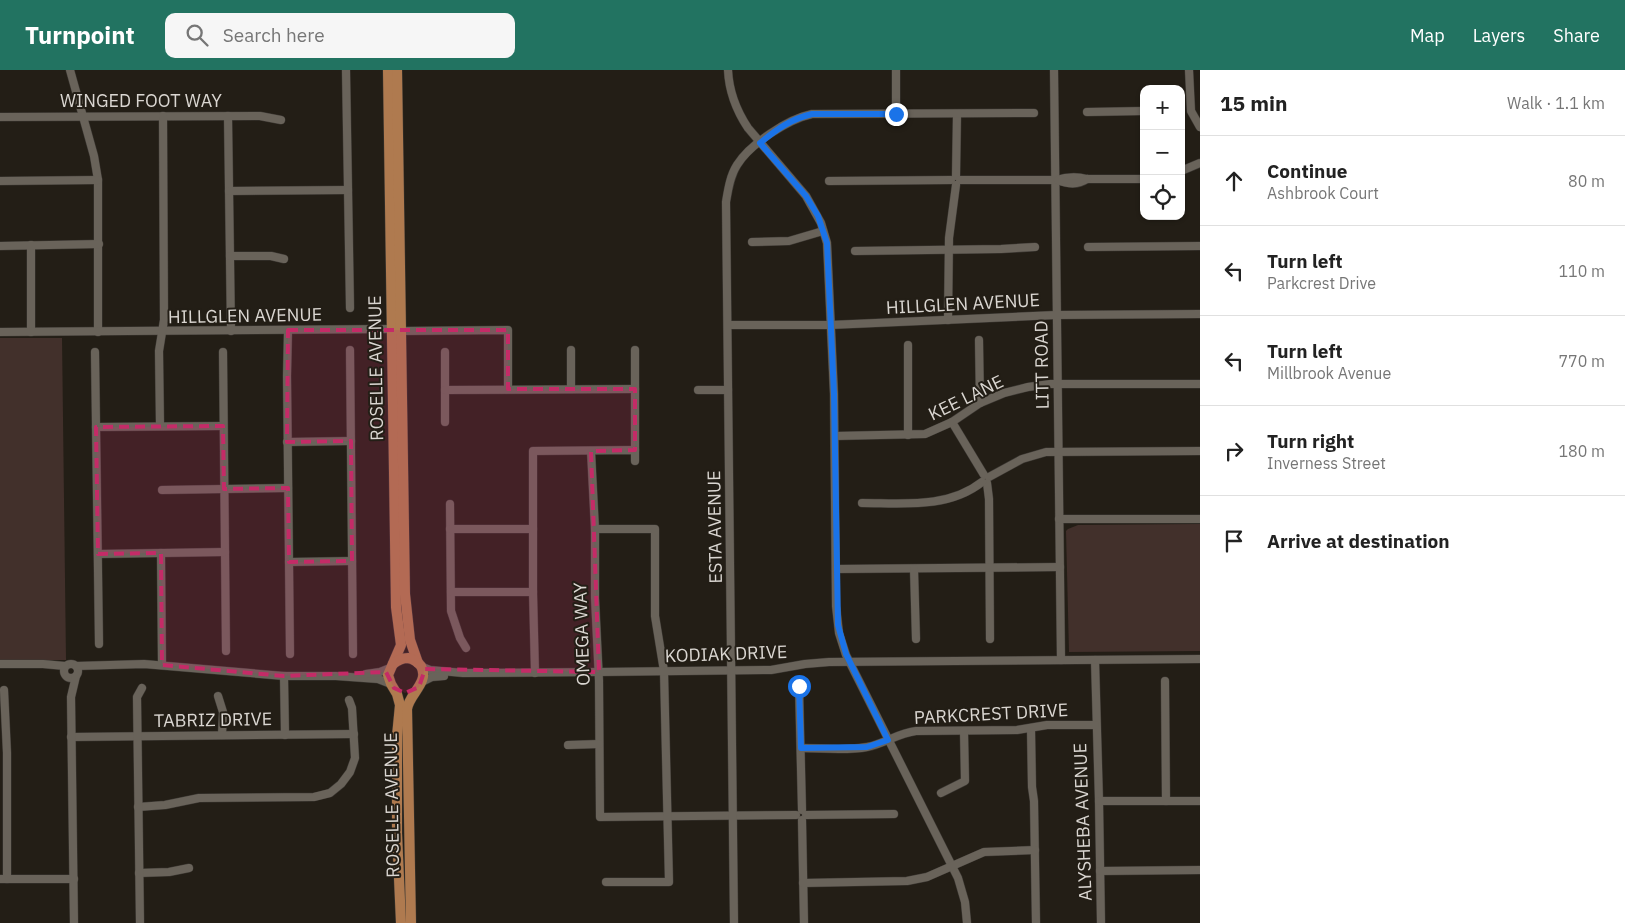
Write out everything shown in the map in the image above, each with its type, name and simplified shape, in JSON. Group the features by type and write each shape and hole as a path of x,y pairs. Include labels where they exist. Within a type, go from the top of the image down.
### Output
{"main road":[{"name":"ROSELLE AVENUE","path":"388,70 397,330 402,382 405,594 410,640 419,665"},
{"name":"ROSELLE AVENUE","path":"392,666 400,651 401,644 396,607 397,70"},
{"path":"404,658 413,660 419,665 423,675 420,685 405,693 392,686 388,675 392,666 404,658"},
{"name":"ROSELLE AVENUE","path":"411,923 407,709 410,699 420,685"},
{"name":"ROSELLE AVENUE","path":"392,686 400,705 397,736 397,833 401,923"}],"street":[{"path":"70,70 94,156 98,180 98,332"},
{"path":"346,70 350,308"},
{"path":"728,70 729,83 735,105 748,128 806,196 814,208 824,231 827,243 835,436 838,625 842,643 850,662 962,889 967,923"},
{"path":"896,70 896,114"},
{"name":"LITT ROAD","path":"1054,70 1061,660"},
{"path":"1190,70 1191,111 1200,127"},
{"path":"1087,112 1140,111"},
{"path":"1185,111 1191,111"},
{"name":"ESTA AVENUE","path":"734,923 727,193 737,166 760,143 785,124 802,116 812,114 1034,112"},
{"path":"948,320 948,250 956,181 957,114"},
{"path":"160,426 159,351 164,320 163,116"},
{"path":"228,116 231,331"},
{"name":"WINGED FOOT WAY","path":"0,117 260,116 281,120"},
{"path":"1185,169 1200,163"},
{"path":"829,181 1056,180 1079,177 1087,179 1140,179"},
{"path":"0,181 98,180"},
{"path":"229,191 348,190"},
{"path":"752,242 789,241 824,231"},
{"path":"0,246 99,244"},
{"path":"31,245 31,332"},
{"path":"1088,247 1200,246"},
{"path":"855,251 1035,247"},
{"path":"230,256 271,256 284,259"},
{"name":"HILLGLEN AVENUE","path":"728,325 830,325 1056,315 1200,314"},
{"path":"288,330 287,442 290,654"},
{"name":"HILLGLEN AVENUE","path":"0,332 508,330 508,389"},
{"path":"979,340 980,403"},
{"path":"908,345 908,436"},
{"path":"350,350 353,654"},
{"path":"571,350 571,389"},
{"path":"635,350 635,461"},
{"path":"95,352 99,644"},
{"path":"223,352 226,651"},
{"path":"444,352 445,422"},
{"name":"KEE LANE","path":"835,436 908,436 931,432 952,422 980,403 1022,388 1058,384 1200,384"},
{"path":"445,390 635,389"},
{"path":"698,390 728,390"},
{"path":"952,422 985,479 989,499 990,639"},
{"path":"96,427 224,426"},
{"path":"287,442 351,441"},
{"path":"535,673 533,451 635,450"},
{"name":"OMEGA WAY","path":"591,451 595,528 600,817 666,816"},
{"path":"862,503 932,502 958,495 1028,456 1040,452 1200,451"},
{"path":"162,490 288,488"},
{"path":"450,504 451,611 455,625 466,648"},
{"path":"1059,519 1200,519"},
{"path":"595,528 655,529 655,616 664,671 669,882 606,882"},
{"path":"450,529 533,529"},
{"path":"98,554 225,552"},
{"path":"161,553 162,665"},
{"path":"289,562 352,561"},
{"path":"836,568 1060,567"},
{"path":"914,568 916,639"},
{"path":"452,592 533,592"},
{"name":"KODIAK DRIVE","path":"419,665 430,670 463,673 535,673 771,670 816,663 850,662 1200,659"},
{"name":"ALYSHEBA AVENUE","path":"1094,660 1101,923"},
{"path":"0,664 66,666 72,664 76,666 162,665 284,676 336,676 378,679 392,686"},
{"path":"35,665 72,678 97,666"},
{"path":"66,666 64,671 71,697 74,923"},
{"path":"71,697 78,670 76,666"},
{"path":"336,676 380,672 392,666"},
{"name":"KODIAK DRIVE","path":"420,685 432,677 463,673"},
{"path":"284,676 285,734"},
{"path":"1165,681 1166,801"},
{"path":"799,686 804,923"},
{"path":"140,923 137,697 142,688"},
{"path":"4,690 3,879 74,879"},
{"path":"218,696 223,712 222,735"},
{"path":"138,806 165,805 199,798 314,797 330,793 341,784 350,772 355,758 352,708 349,700"},
{"name":"PARKCREST DRIVE","path":"801,748 867,747 910,732 1017,730 1047,725 1095,725"},
{"path":"1031,728 1036,923"},
{"path":"941,793 965,782 964,731"},
{"name":"TABRIZ DRIVE","path":"71,737 354,734"},
{"path":"568,745 599,744"},
{"path":"1099,801 1200,800"},
{"path":"666,816 894,814"},
{"path":"803,883 907,882 927,877 984,852 1035,850"},
{"path":"139,873 169,872 190,868"},
{"path":"1100,871 1200,870"}],"highlighted area":[{"path":"288,330 508,330 508,389 635,389 635,450 591,451 599,672 425,669 419,687 405,693 394,688 386,672 284,676 162,665 161,553 98,554 96,427 223,426 224,489 288,488 289,562 352,561 351,441 287,442"}],"shaded area":[{"path":"0,338 62,338 66,660 0,660"},
{"path":"1200,524 1200,651 1069,652 1066,531 1068,529 1078,525"}],"route":[{"path":"799,686 801,748 858,748 888,740 846,654 838,625 836,606 834,394 827,243 818,216 806,196 760,143 778,128 802,116 812,114 896,114"}]}
